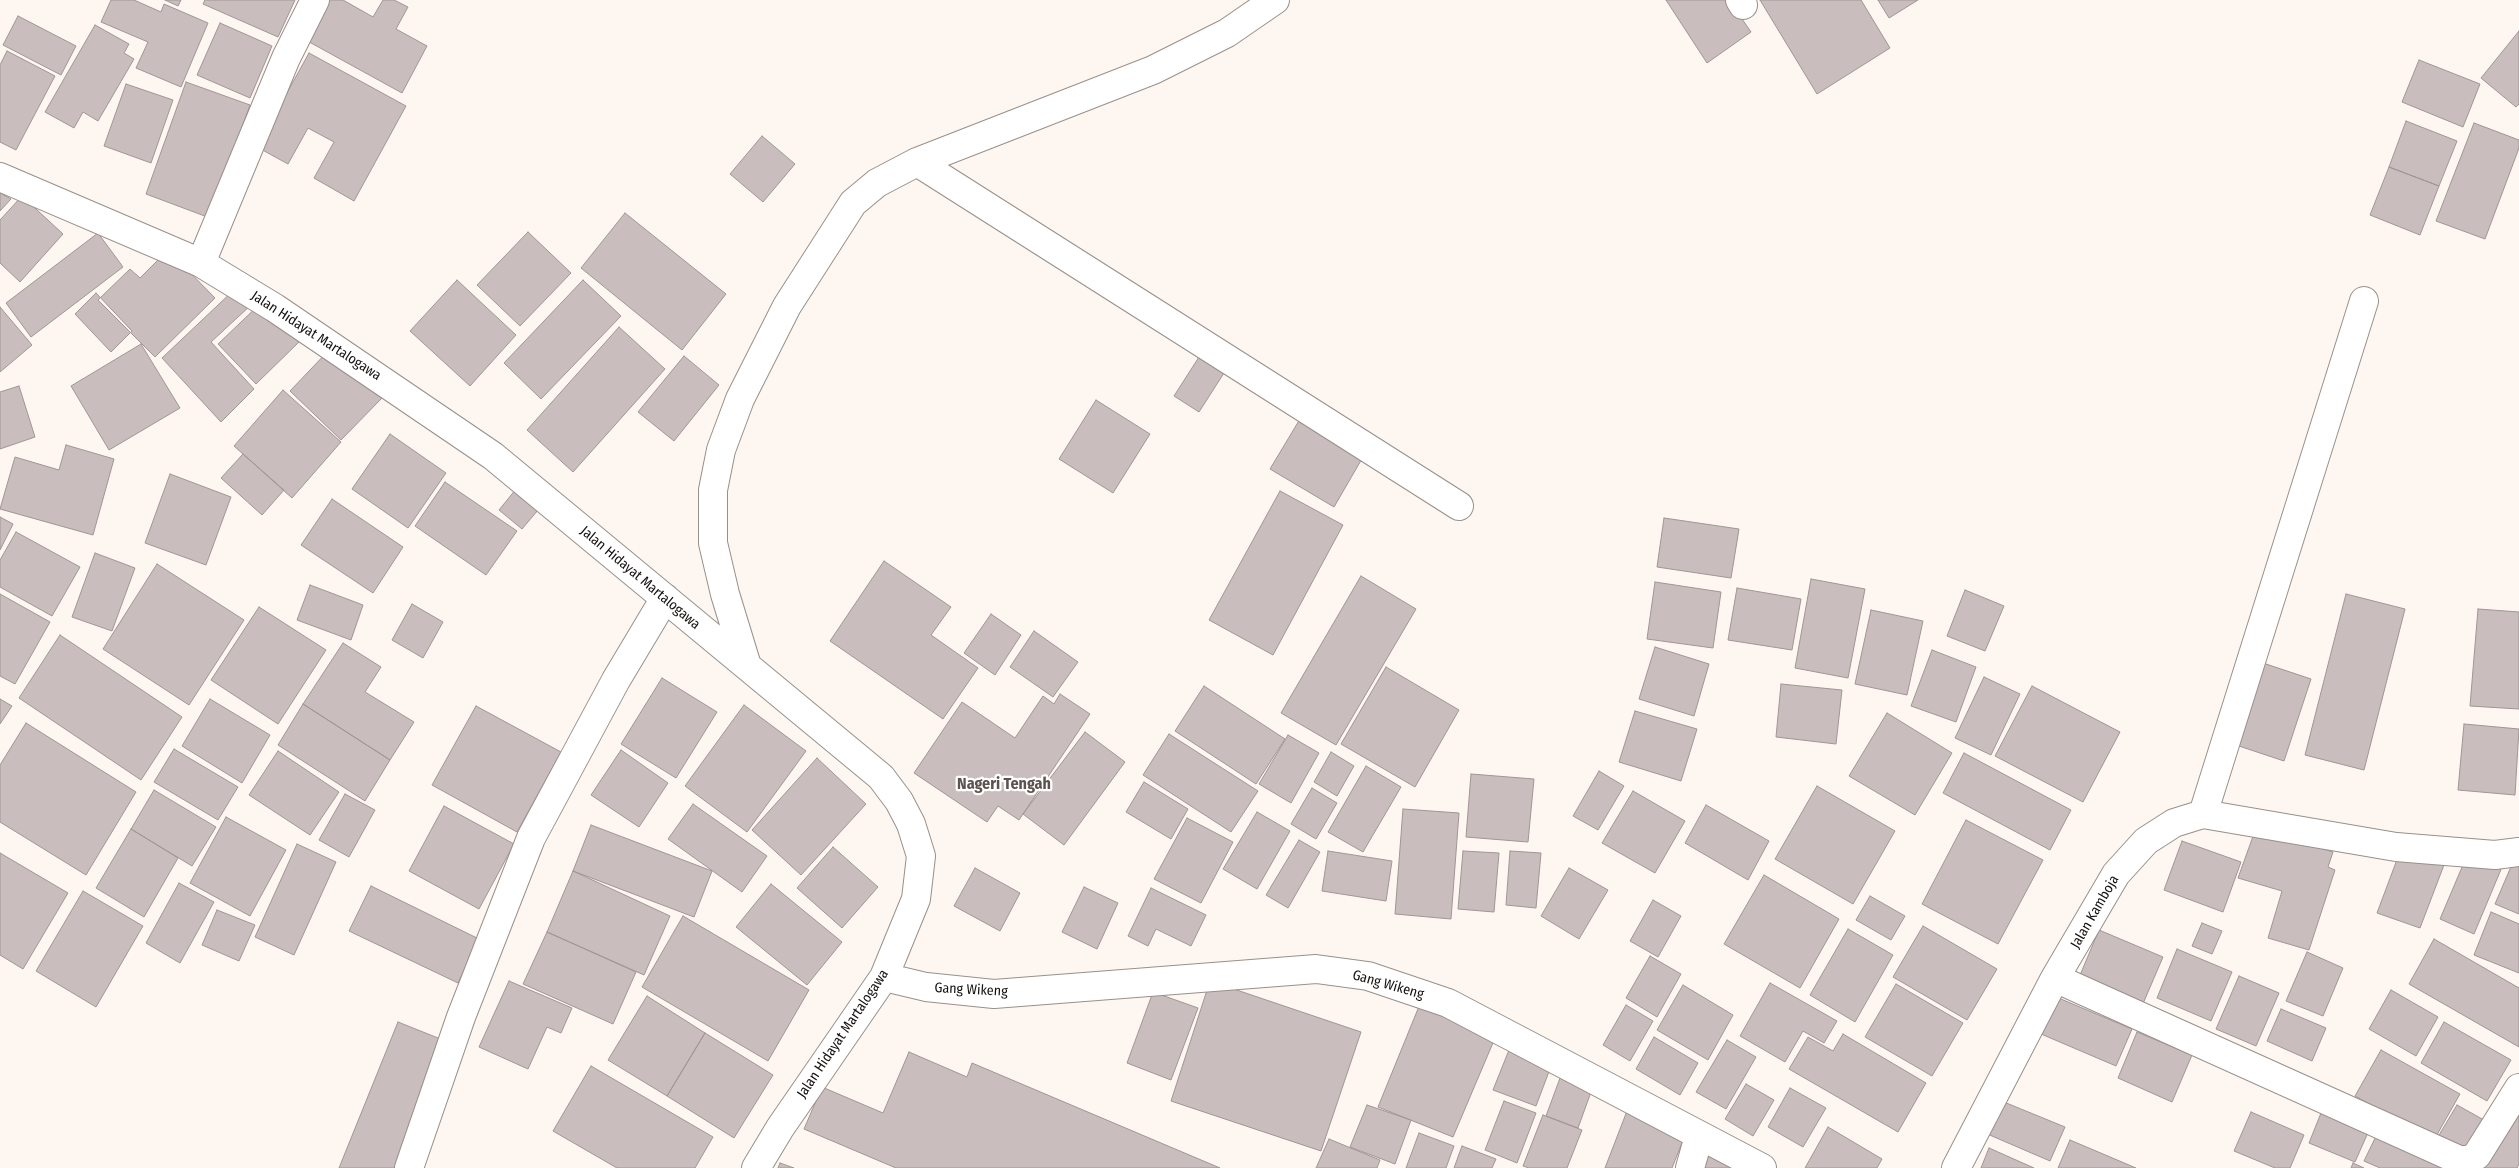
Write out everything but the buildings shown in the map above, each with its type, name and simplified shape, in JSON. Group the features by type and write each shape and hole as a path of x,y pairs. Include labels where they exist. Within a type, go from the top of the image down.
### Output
{"street":[{"path":"201,263 286,58 315,0"},
{"path":"747,666 725,594 713,543 713,490 720,450 740,400 787,306 853,203 877,183 916,162 1153,70 1227,33 1275,0"},
{"path":"916,162 1459,506"},
{"name":"Jalan Hidayat Martalogawa","path":"0,177 201,263 275,308 493,456 880,777 899,801 911,824 921,856 920,878 916,899 884,977 780,1128 756,1168"},
{"path":"2203,814 2364,301"},
{"path":"408,1168 461,1017 531,838 616,680 665,598"},
{"name":"Jalan Kamboja","path":"1956,1168 2055,978 2116,874 2146,841 2174,823 2203,814 2396,847 2494,855 2519,852"},
{"name":"Gang Wikeng","path":"884,977 926,987 994,994 1316,969 1368,976 1448,1002 1762,1168"},
{"path":"2055,978 2459,1160 2470,1160 2477,1155 2519,1088"},
{"path":"1690,1168 1699,1136"}],"district":[{"name":"Nageri Tengah","path":"1004,785"}]}
